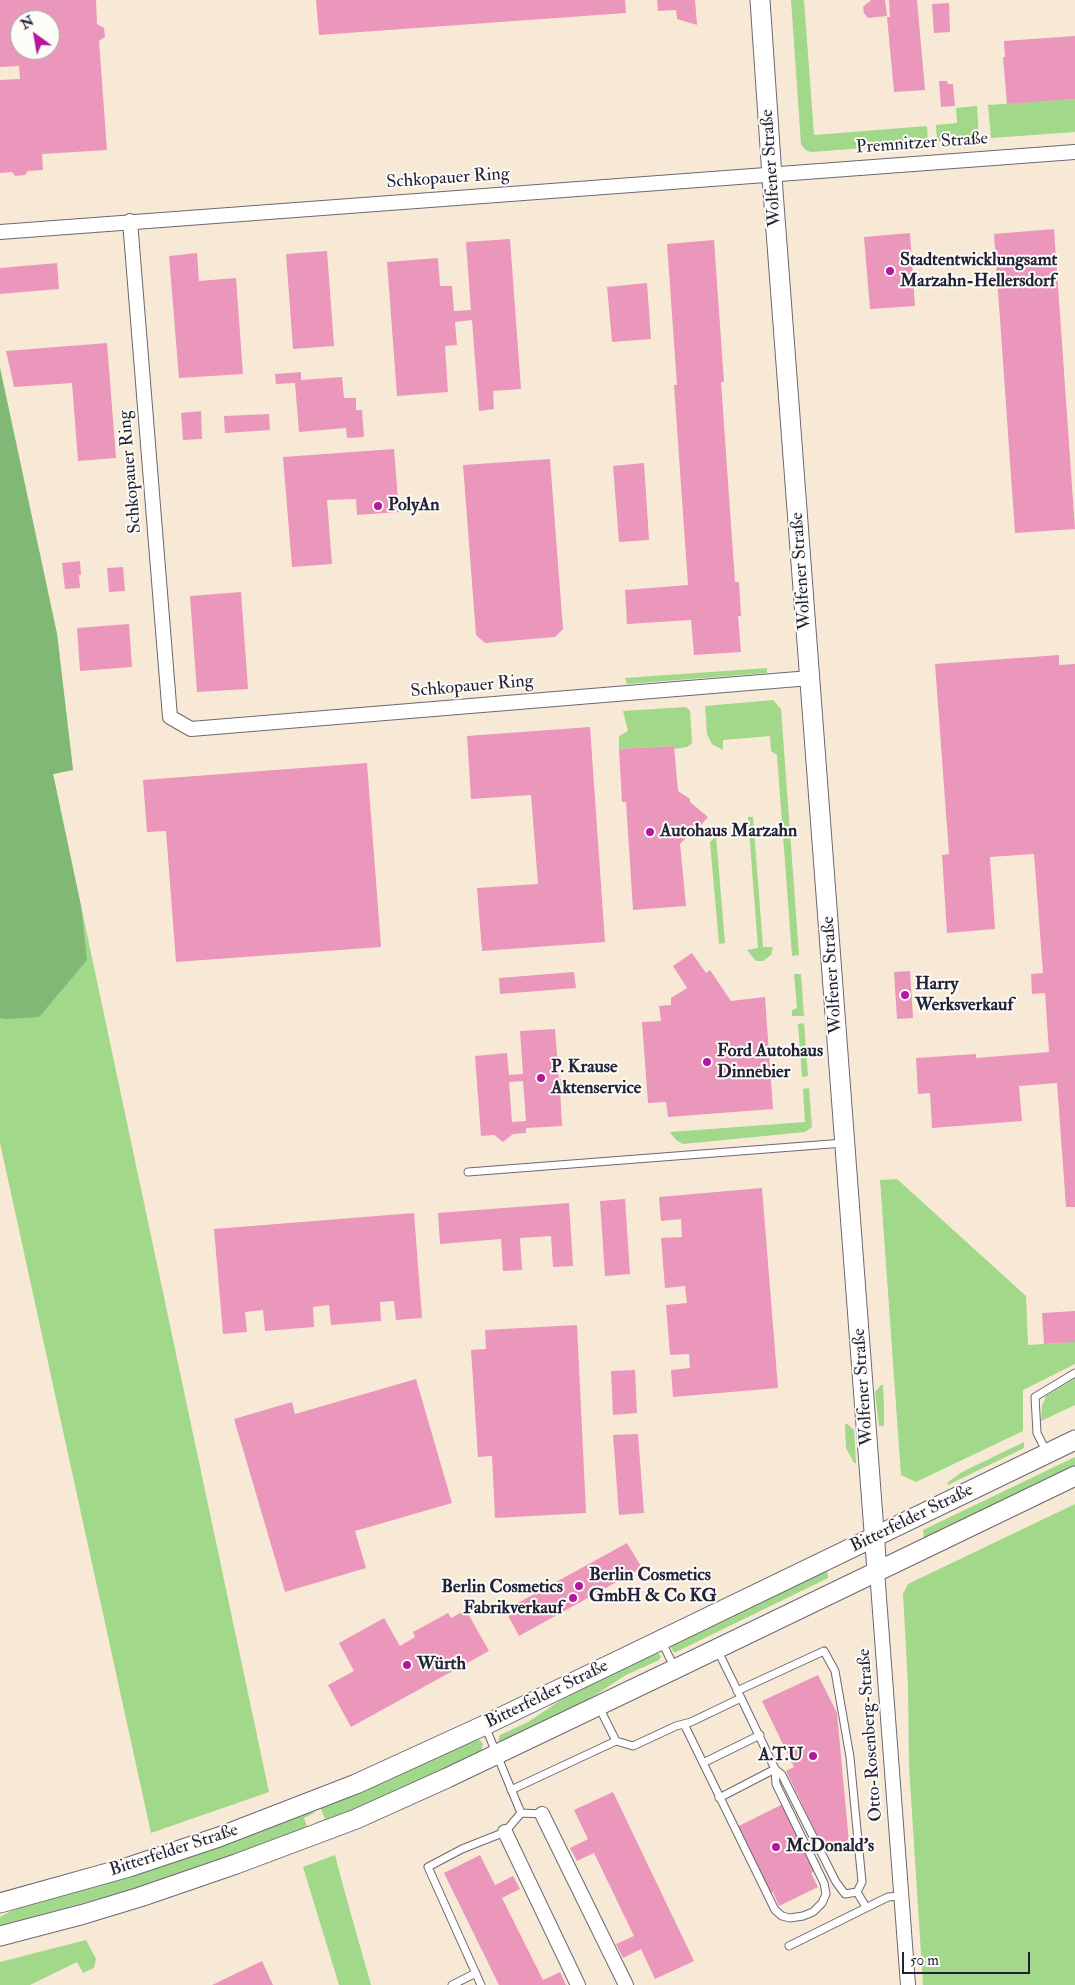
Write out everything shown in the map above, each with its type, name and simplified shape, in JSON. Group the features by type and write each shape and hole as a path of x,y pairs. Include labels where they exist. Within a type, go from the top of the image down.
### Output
{"main road":[{"name":"Wolfener Straße","path":"760,0 877,1571"},
{"name":"Bitterfelder Straße","path":"0,1903 129,1867 227,1834 356,1784 484,1725 1075,1440"},
{"name":"Bitterfelder Straße","path":"0,1936 140,1897 290,1845 364,1815 598,1706 1075,1476"}],"street":[{"name":"Premnitzer Straße","path":"772,175 1075,152"},
{"name":"Schkopauer Ring","path":"772,175 130,221 170,717 191,729 810,678"},
{"path":"0,232 130,221"},
{"name":"Otto-Rosenberg-Straße","path":"877,1571 908,1985"},
{"path":"542,1814 626,1985"},
{"path":"504,1832 578,1985"}],"lane":[{"path":"468,1172 845,1143"},
{"path":"1047,1453 1037,1433 1035,1397 1075,1373"},
{"path":"661,1640 675,1669"},
{"path":"684,1724 775,1910 782,1916 790,1918 813,1912 822,1904 826,1894 824,1883 776,1784 774,1769 760,1735 717,1649"},
{"path":"511,1790 616,1742 633,1746 684,1724 824,1651 835,1671 850,1757 862,1882 857,1892"},
{"path":"598,1706 616,1742"},
{"path":"484,1725 521,1813"},
{"path":"703,1763 760,1735"},
{"path":"774,1769 782,1775 836,1882 845,1894 857,1892"},
{"path":"719,1798 774,1769"},
{"path":"521,1813 542,1814"},
{"path":"481,1985 428,1867 504,1832 521,1813"},
{"path":"857,1892 866,1907"},
{"path":"789,1946 888,1897 901,1896"},
{"path":"452,1985 476,1973"}],"green space":[{"path":"791,0 804,0 814,135 927,126 928,143 812,152 807,151 803,147 801,144"},
{"path":"1075,99 1075,132 991,138 988,105"},
{"path":"977,106 979,139 937,142 936,125 957,123 956,108"},
{"path":"0,368 57,634 73,770 53,774 269,1792 151,1833 0,1143"},
{"path":"0,368 57,634 73,770 53,774 81,906 87,960 39,1017 5,1019 0,1018"},
{"path":"767,668 767,673 627,684 625,678"},
{"path":"773,700 781,709 799,955 792,956 777,755 771,751 770,736 723,740 723,750 712,744 707,734 705,706"},
{"path":"686,707 690,711 692,743 687,747 675,749 674,746 619,749 619,736 628,731 623,711"},
{"path":"748,817 753,817 763,947 773,947 771,955 763,961 756,961 747,950 758,948"},
{"path":"716,836 725,943 719,944 710,842"},
{"path":"794,974 801,974 804,1016 792,1016 792,1010 797,1008"},
{"path":"804,1023 808,1076 802,1077 798,1024"},
{"path":"809,1088 812,1127 805,1132 683,1144 676,1140 670,1132 805,1122 803,1089"},
{"path":"897,1179 1026,1296 1028,1345 1075,1342 1075,1364 1023,1390 1023,1431 916,1482 901,1475 880,1180"},
{"path":"1075,1379 1075,1405 1041,1421 1042,1406 1046,1396"},
{"path":"883,1385 884,1426 879,1426 875,1392"},
{"path":"845,1424 854,1430 856,1463 854,1463 846,1448"},
{"path":"1024,1442 1024,1448 948,1485 947,1483 962,1472"},
{"path":"1075,1457 1075,1466 924,1539 923,1530"},
{"path":"1075,1504 1075,1985 923,1985 909,1766 908,1686 903,1594 908,1584"},
{"path":"827,1569 828,1578 674,1653 670,1645"},
{"path":"656,1652 661,1656 659,1660 626,1675 581,1704 501,1742 498,1741 500,1735 528,1722 576,1690"},
{"path":"476,1739 480,1740 483,1744 481,1752 370,1803 316,1825 315,1823 325,1819 320,1807"},
{"path":"313,1810 314,1813 304,1818 308,1829 152,1884 0,1926 0,1917 13,1910 226,1843"},
{"path":"335,1855 371,1985 339,1985 303,1867"},
{"path":"86,1940 96,1959 94,1968 83,1973 77,1962 30,1985 0,1985 0,1962"}],"building":[{"path":"0,0 96,0 97,24 104,28 105,37 99,41 107,150 42,154 43,170 28,171 25,175 15,176 12,172 0,173 0,80 20,79 19,66 0,67"},
{"path":"316,0 625,0 626,13 319,35"},
{"path":"657,0 695,0 697,25 677,19 676,10 658,11"},
{"path":"870,0 885,0 887,16 868,18 864,13 863,7"},
{"path":"889,0 917,0 925,90 894,92 887,17 890,17"},
{"path":"949,3 950,32 934,33 932,4"},
{"path":"1075,36 1075,99 1007,104 1003,57 1005,57 1004,41"},
{"path":"939,81 947,81 948,84 953,84 955,106 941,107"},
{"path":"1054,229 1075,529 1015,533 994,234"},
{"name":"Stadtentwicklungsamt Marzahn-Hellersdorf","path":"910,233 915,306 870,309 864,237"},
{"path":"510,239 521,389 493,391 494,409 479,411 472,320 455,322 457,345 445,346 448,392 397,396 387,262 438,258 440,286 452,286 454,311 471,310 466,242"},
{"path":"714,240 724,382 721,382 735,582 739,582 741,616 738,616 741,652 694,655 691,620 627,624 625,590 688,585 674,385 677,385 667,244"},
{"path":"327,251 334,346 293,349 286,254"},
{"path":"197,253 199,281 236,278 243,374 179,378 169,256"},
{"path":"57,263 59,289 0,294 0,268"},
{"path":"647,283 651,339 612,342 607,287"},
{"path":"107,343 116,458 78,461 72,383 14,387 6,351"},
{"path":"301,372 301,380 342,377 344,398 356,398 356,410 362,410 364,437 347,438 346,428 299,432 295,383 276,384 275,374"},
{"path":"201,411 202,439 183,440 181,413"},
{"path":"269,414 270,430 225,433 224,416"},
{"name":"PolyAn","path":"394,449 399,512 357,515 356,499 327,500 332,564 292,567 283,457"},
{"path":"550,459 563,629 555,637 485,643 476,635 463,465"},
{"path":"644,463 649,540 619,542 613,466"},
{"path":"80,561 80,588 65,589 62,563"},
{"path":"123,567 125,591 109,592 107,568"},
{"path":"241,592 248,689 197,692 190,596"},
{"path":"129,624 132,667 80,671 77,628"},
{"path":"1059,655 1059,665 1075,664 1075,1207 1066,1207 1057,1083 1019,1086 1022,1121 932,1128 930,1093 918,1094 916,1058 976,1054 976,1058 1049,1052 1045,993 1032,994 1031,974 1043,973 1034,854 990,857 995,929 947,933 942,855 949,854 935,664"},
{"path":"590,727 605,942 482,951 477,888 538,884 531,795 471,799 467,736"},
{"name":"Autohaus Marzahn","path":"674,746 678,791 690,799 690,802 708,817 690,838 688,836 680,844 686,906 633,910 626,802 622,802 619,749"},
{"path":"367,763 381,947 176,962 166,831 147,832 143,780"},
{"name":"Ford Autohaus Dinnebier","path":"692,953 706,973 710,970 731,1001 765,997 773,1109 668,1117 666,1102 648,1103 642,1022 661,1021 659,1006 671,1005 671,998 687,988 673,966"},
{"path":"910,971 913,1018 897,1019 894,972"},
{"path":"574,972 576,988 500,994 499,978"},
{"path":"555,1029 559,1079 567,1078 567,1089 560,1089 562,1126 526,1128 526,1133 513,1134 503,1142 494,1135 481,1136 475,1056 507,1053 509,1075 523,1074 520,1031","holes":["523,1081 526,1121 512,1122 509,1082"]},
{"path":"762,1188 778,1388 673,1397 671,1370 690,1368 689,1354 670,1355 666,1305 687,1303 685,1286 665,1288 661,1238 682,1237 681,1219 661,1221 659,1197"},
{"path":"625,1199 630,1274 605,1276 600,1201"},
{"path":"569,1203 573,1266 553,1267 551,1236 520,1238 522,1270 503,1271 501,1239 440,1244 438,1213"},
{"path":"414,1213 422,1318 396,1320 394,1301 380,1302 381,1321 331,1325 329,1305 313,1307 314,1327 265,1331 263,1310 245,1312 247,1332 223,1334 214,1229"},
{"path":"1075,1311 1075,1342 1044,1344 1042,1313"},
{"path":"577,1325 586,1513 495,1518 492,1456 478,1457 471,1350 486,1349 485,1330"},
{"path":"635,1370 637,1413 613,1415 611,1371"},
{"path":"416,1379 452,1503 355,1531 366,1568 285,1592 234,1419 292,1402 295,1414"},
{"path":"638,1434 644,1513 619,1515 613,1435"},
{"name":"Berlin Cosmetics GmbH & Co KG","path":"627,1543 642,1568 519,1636 505,1610"},
{"name":"Würth","path":"466,1610 489,1651 351,1727 328,1685 354,1671 339,1643 384,1618 400,1646 415,1637 413,1632 448,1613 451,1618"},
{"path":"818,1675 837,1713 849,1842 822,1845 786,1771 794,1767 762,1701"},
{"path":"613,1792 694,1961 655,1979 641,1949 623,1958 616,1944 634,1936 594,1853 577,1861 570,1848 588,1839 574,1810"},
{"name":"McDonald's","path":"783,1804 816,1871 811,1873 818,1887 779,1906 773,1892 770,1894 737,1827"},
{"path":"480,1855 495,1885 513,1876 520,1889 502,1898 543,1980 560,1972 566,1985 499,1985 444,1873"},
{"path":"262,1961 273,1985 212,1985"}],"place":[{"name":"Stadtentwicklungsamt Marzahn-Hellersdorf","path":"890,271"},
{"name":"PolyAn","path":"378,506"},
{"name":"Autohaus Marzahn","path":"650,832"},
{"name":"Harry Werksverkauf","path":"905,995"},
{"name":"Ford Autohaus Dinnebier","path":"707,1062"},
{"name":"P. Krause Aktenservice","path":"541,1078"},
{"name":"Berlin Cosmetics GmbH & Co KG","path":"579,1586"},
{"name":"Berlin Cosmetics Fabrikverkauf","path":"573,1598"},
{"name":"Würth","path":"407,1665"},
{"name":"A.T.U","path":"813,1756"},
{"name":"McDonald's","path":"776,1847"}]}
